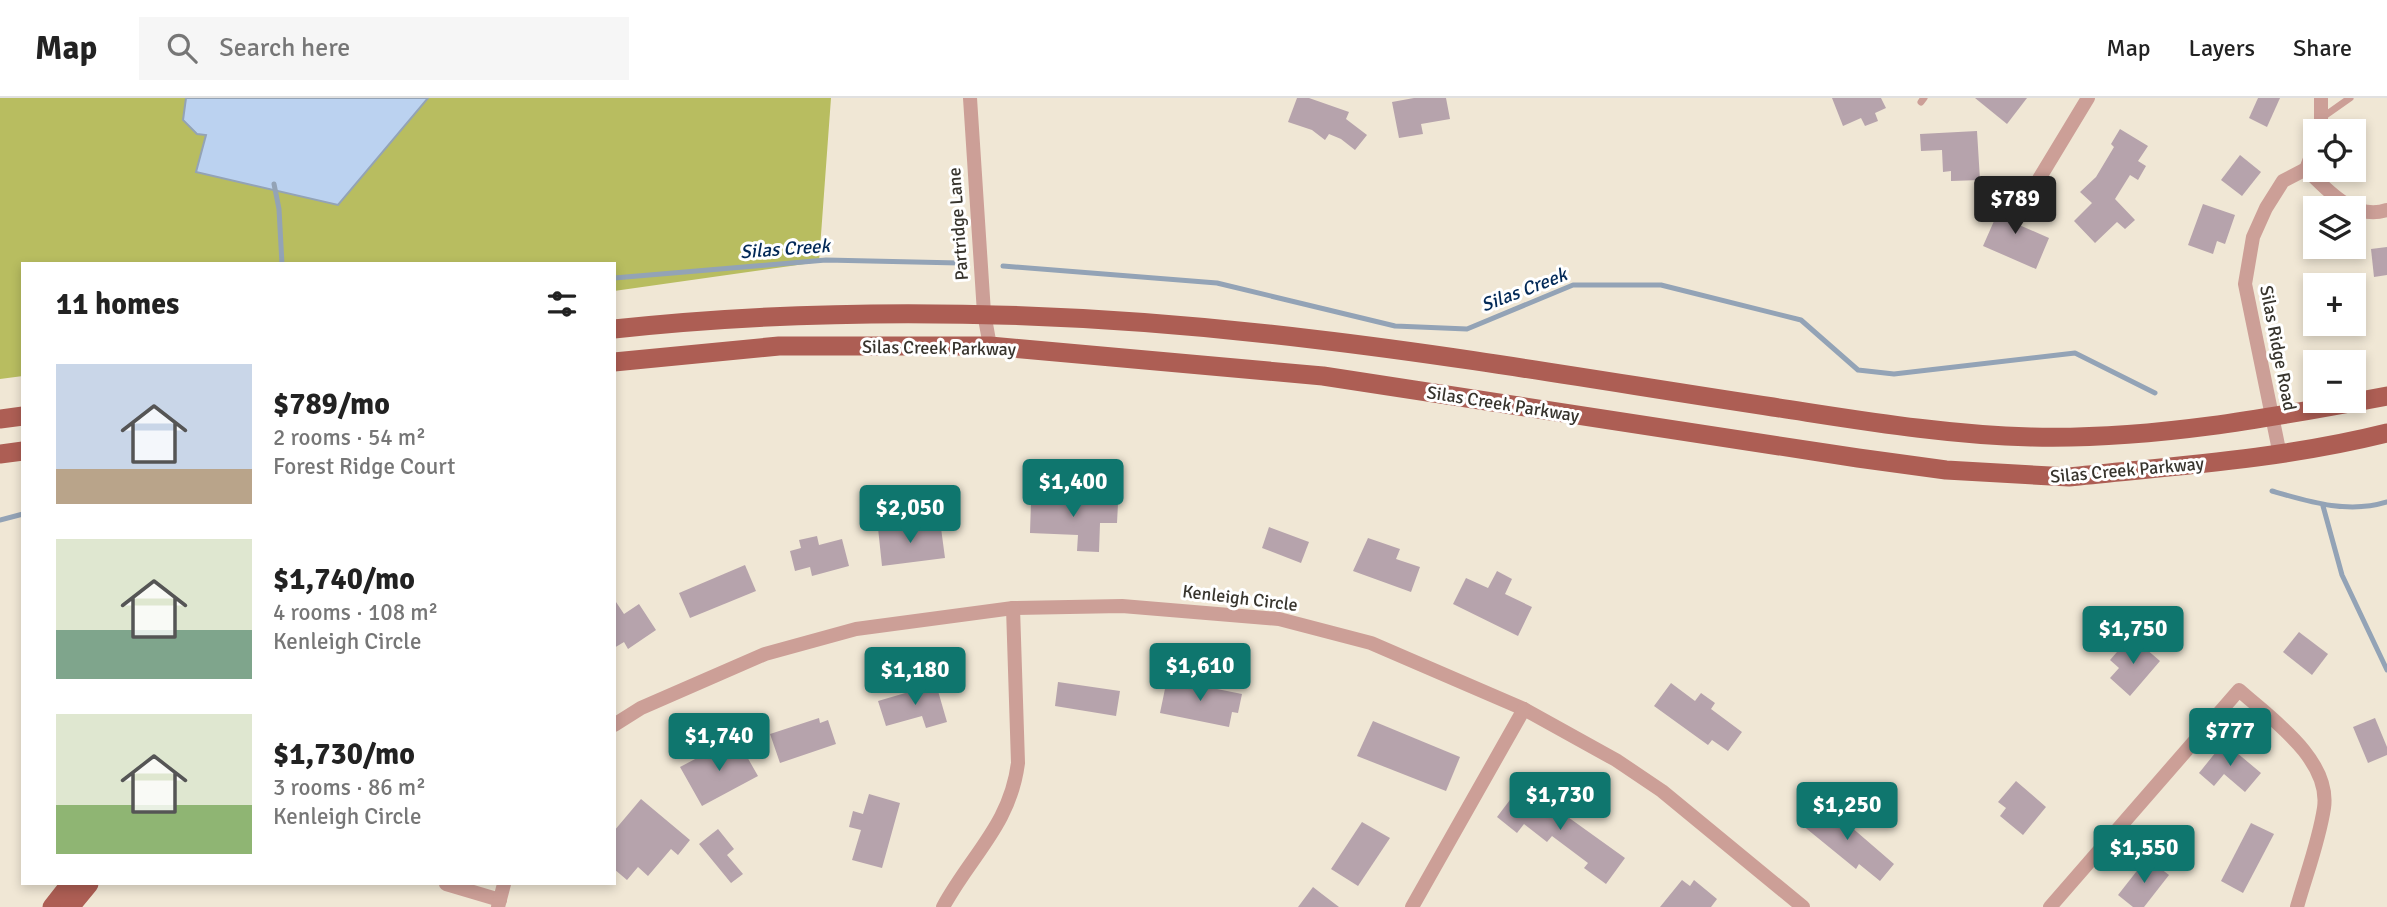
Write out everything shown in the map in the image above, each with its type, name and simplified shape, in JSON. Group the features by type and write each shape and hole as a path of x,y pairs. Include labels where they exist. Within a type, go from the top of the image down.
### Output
{"main road":[{"name":"Silas Creek Parkway","path":"616,329 728,317 984,313 1203,327 1315,339 1906,427 2017,436 2151,434 2387,396"},
{"name":"Silas Creek Parkway","path":"616,362 779,346 990,346 1323,376 1946,470 2069,477 2280,455 2328,448 2387,433"},
{"path":"0,419 21,416"},
{"path":"0,454 21,451"},
{"path":"52,907 69,885"},
{"path":"70,907 88,885"}],"street":[{"name":"Partridge Lane","path":"970,98 984,313 990,346"},
{"path":"2036,184 2088,98"},
{"path":"2321,98 2322,119"},
{"name":"Silas Ridge Road","path":"2280,455 2247,300 2247,261 2257,228 2283,181 2303,171"},
{"path":"2321,182 2348,205 2371,213 2387,210"},
{"name":"Kenleigh Circle","path":"616,724 641,708 713,674 810,639 950,614 1013,608 1122,606 1279,619 1371,643 1524,709 1616,761 1662,791 1803,907"},
{"path":"943,907 997,828 1015,786 1018,763 1013,608"},
{"path":"2050,907 2239,690 2307,755 2320,785 2324,808 2297,907"},
{"path":"1412,907 1524,709"},
{"path":"449,885 499,903 504,885"}],"lane":[{"path":"2327,119 2350,98"}],"green space":[{"path":"0,98 831,98 819,262 616,291 616,262 21,262 21,376 0,379"}],"water":[{"path":"186,98 428,98 338,205 196,172 206,135 197,134 183,120"}],"building":[{"path":"1297,98 1309,98 1349,112 1346,119 1367,135 1355,150 1341,139 1329,134 1325,140 1312,130 1288,122"},
{"path":"1414,98 1446,98 1450,119 1421,124 1423,134 1399,138 1392,102"},
{"path":"1832,98 1881,98 1886,108 1875,113 1878,121 1865,126 1861,118 1843,126"},
{"path":"1975,98 2027,98 2007,124"},
{"path":"2258,98 2280,98 2267,127 2249,118"},
{"path":"2120,129 2148,146 2138,161 2146,166 2138,180 2130,175 2115,199 2135,220 2125,229 2117,222 2095,243 2074,221 2092,203 2080,192 2096,177 2114,147 2111,144"},
{"path":"1977,131 1980,180 1951,181 1951,171 1943,172 1942,150 1921,151 1920,134"},
{"path":"2240,155 2261,172 2242,196 2221,180"},
{"path":"2005,196 2025,205 2017,224 2049,238 2036,269 1983,246"},
{"path":"2203,204 2235,215 2225,244 2217,241 2213,254 2188,245"},
{"path":"2387,247 2387,275 2374,277 2371,249"},
{"path":"1055,494 1084,496 1083,502 1118,504 1117,523 1100,523 1099,552 1077,551 1078,535 1030,533 1031,502 1054,503"},
{"path":"910,524 911,532 941,528 945,558 882,566 878,528"},
{"path":"1269,527 1309,542 1301,563 1262,548"},
{"path":"817,536 819,545 842,539 849,566 812,576 810,567 795,571 790,551 801,548 799,540"},
{"path":"1368,538 1400,549 1396,559 1420,567 1411,592 1353,571"},
{"path":"745,565 756,591 690,618 679,593"},
{"path":"1497,571 1512,579 1505,594 1532,607 1518,636 1453,604 1466,578 1488,588"},
{"path":"616,602 624,614 639,604 656,630 628,649 624,642 616,647"},
{"path":"2299,632 2328,654 2312,675 2283,652"},
{"path":"2131,636 2160,661 2130,696 2110,678 2119,668 2110,660"},
{"path":"1167,679 1242,694 1238,713 1232,712 1229,727 1160,713"},
{"path":"1058,682 1120,691 1116,716 1055,706"},
{"path":"1671,683 1695,701 1701,693 1715,703 1711,709 1742,732 1728,751 1712,740 1708,745 1654,706"},
{"path":"936,684 947,722 926,728 922,716 886,726 878,701"},
{"path":"819,718 820,723 828,720 836,744 780,763 770,734"},
{"path":"2375,718 2387,747 2387,755 2368,763 2353,727"},
{"path":"1373,721 1460,757 1446,791 1357,756"},
{"path":"738,741 758,776 702,806 680,767 714,749 717,753"},
{"path":"2224,742 2261,773 2245,792 2224,774 2214,786 2199,773"},
{"path":"2016,781 2046,807 2023,835 2000,816 2006,808 1998,802"},
{"path":"1522,784 1625,858 1606,884 1584,868 1588,863 1552,836 1547,842 1524,824 1517,833 1497,817"},
{"path":"869,794 900,803 882,868 852,860 861,830 849,827 853,811 863,814"},
{"path":"641,799 690,840 678,855 671,849 648,876 638,867 627,880 616,871 616,829"},
{"path":"1821,801 1894,864 1880,881 1859,864 1856,869 1802,825"},
{"path":"1362,822 1390,838 1358,886 1331,869"},
{"path":"2251,823 2274,834 2243,893 2221,881"},
{"path":"718,829 734,849 727,855 743,874 731,883 699,844"},
{"path":"2147,858 2169,875 2144,907 2133,907 2118,895"},
{"path":"1682,880 1690,886 1694,880 1717,899 1711,907 1660,907"},
{"path":"1313,887 1322,894 1339,907 1298,907"}],"waterway":[{"path":"274,184 279,209 282,262"},
{"name":"Silas Creek","path":"616,278 826,260 959,263"},
{"name":"Silas Creek","path":"1003,266 1217,283 1395,326 1467,329 1573,285 1661,285 1801,320 1858,370 1894,374 2075,353 2155,393"},
{"name":"Silas Creek","path":"2272,491 2343,507 2387,502"},
{"path":"2323,506 2342,575 2387,670"},
{"name":"Silas Creek","path":"0,520 21,515"}]}
